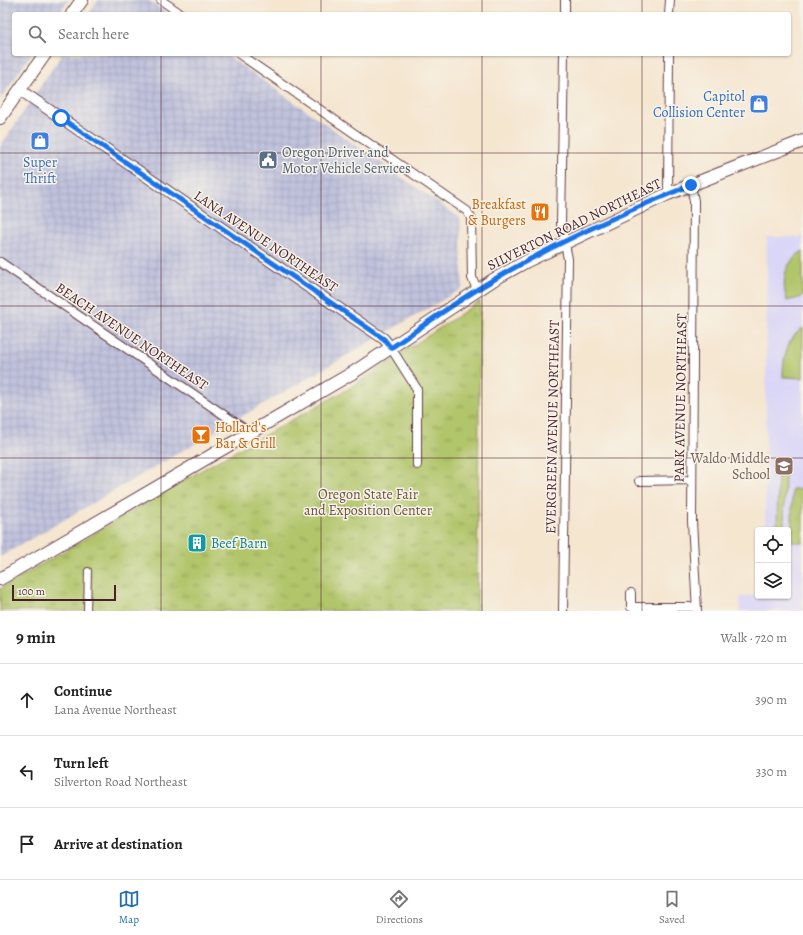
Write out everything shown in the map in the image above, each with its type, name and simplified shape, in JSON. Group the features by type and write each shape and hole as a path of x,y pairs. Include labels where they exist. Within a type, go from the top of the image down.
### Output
{"main road":[{"path":"73,12 82,0"},
{"path":"0,118 43,56"},
{"name":"SILVERTON ROAD NORTHEAST","path":"0,579 391,348 477,289 527,261 668,194 803,140"}],"street":[{"path":"161,0 178,12"},
{"path":"565,0 565,12"},
{"path":"670,0 670,12"},
{"path":"242,56 467,211 471,218 472,278 477,289"},
{"name":"EVERGREEN AVENUE NORTHEAST","path":"563,611 568,259 561,224 564,56"},
{"path":"668,194 669,56"},
{"name":"LANA AVENUE NORTHEAST","path":"20,90 384,339 417,389 417,465"},
{"name":"PARK AVENUE NORTHEAST","path":"691,185 694,202 692,522 697,609"},
{"name":"BEACH AVENUE NORTHEAST","path":"0,262 249,432"},
{"path":"639,481 692,480"},
{"path":"87,611 88,571"},
{"path":"631,593 630,607 697,609"}],"shaded area":[{"path":"0,0 68,0 60,12 12,12 12,56 30,56 0,100"},
{"path":"98,0 148,0 165,12 90,12"},
{"path":"61,56 228,56 460,218 463,288 0,557 0,147"},
{"path":"767,237 803,237 803,611 740,611 740,597 755,594 755,599 791,599 791,527 765,527"}],"green space":[{"path":"803,251 803,297 787,301 784,287 786,273 792,261"},
{"name":"Oregon State Fair and Exposition Center","path":"480,301 477,611 0,611 0,589 212,464 348,389"},
{"path":"803,328 803,378 783,377 785,356 789,344 797,333"},
{"path":"778,469 785,469 784,527 777,527"},
{"path":"792,489 803,489 803,542 792,542"}],"place":[{"name":"Capitol Collision Center","path":"759,104"},
{"name":"Super Thrift","path":"40,141"},
{"name":"Oregon Driver and Motor Vehicle Services","path":"268,160"},
{"name":"Breakfast & Burgers","path":"540,212"},
{"name":"Hollard's Bar & Grill","path":"201,435"},
{"name":"Waldo Middle School","path":"784,466"},
{"name":"Beef Barn","path":"197,543"}],"route":[{"path":"61,118 386,340 391,348 477,289 527,261 618,217 691,185"}]}
